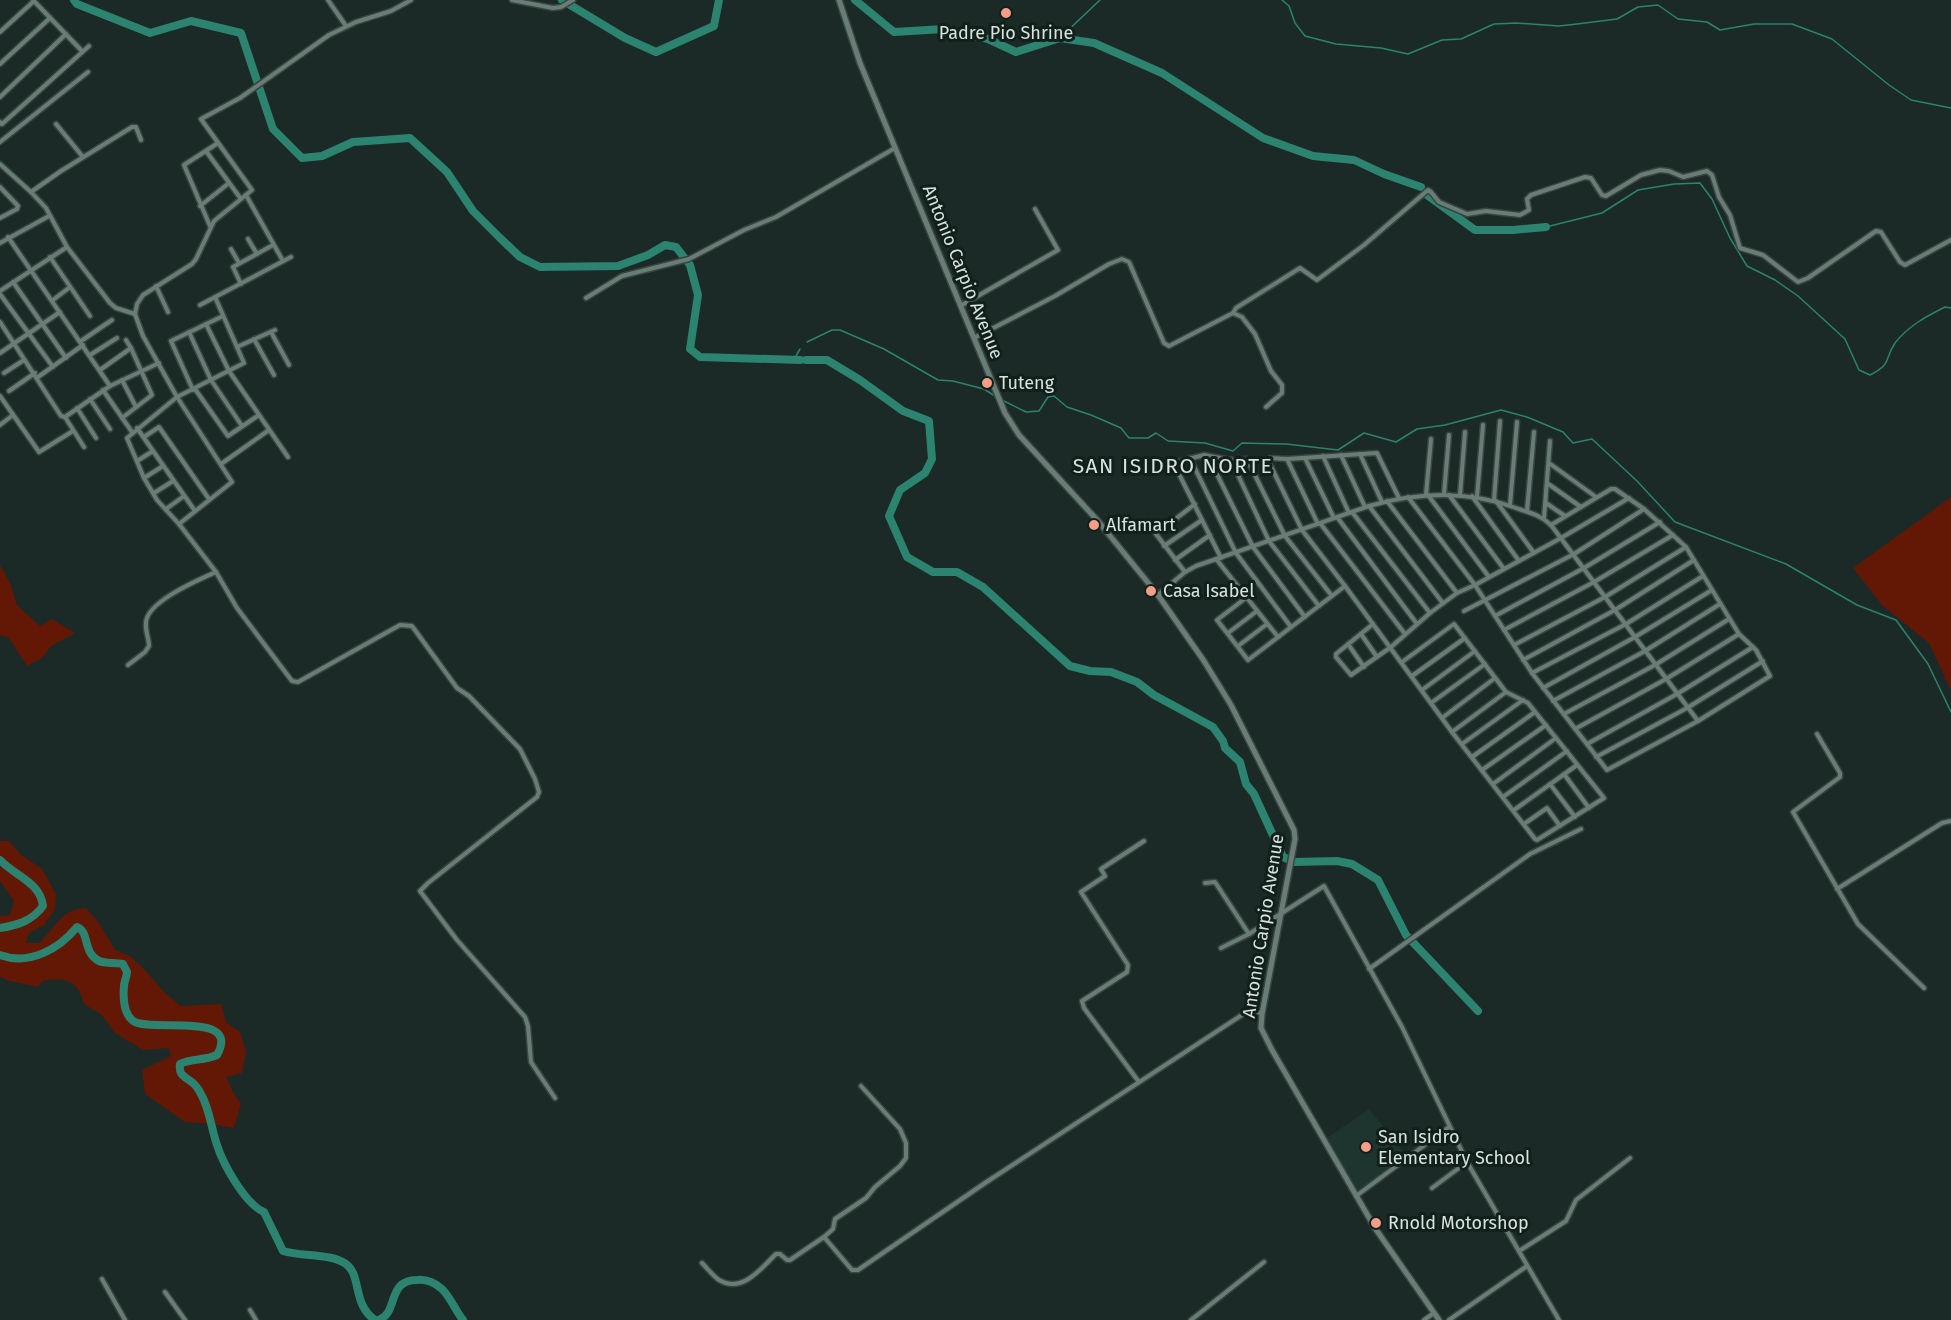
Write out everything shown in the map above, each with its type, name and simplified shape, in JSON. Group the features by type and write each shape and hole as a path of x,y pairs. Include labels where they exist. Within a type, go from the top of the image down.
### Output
{"street":[{"path":"0,32 33,0 82,51"},
{"path":"328,0 346,27"},
{"path":"179,524 232,482 177,397 143,336 135,314 143,295 192,264 214,221 252,190 201,119 255,88 329,35 391,11 411,0"},
{"path":"512,0 553,8 573,0"},
{"name":"Antonio Carpio Avenue","path":"839,0 860,63 1005,413 1019,435 1098,521 1158,595 1231,705 1294,830 1261,1028 1375,1228 1439,1320"},
{"path":"0,64 50,18"},
{"path":"0,97 66,34"},
{"path":"0,122 2,124 89,46"},
{"path":"0,142 88,72"},
{"path":"56,124 83,157"},
{"path":"32,192 132,127 136,127 141,140"},
{"path":"210,227 184,165 218,143"},
{"path":"586,298 622,276 689,259 744,230 776,217 895,148"},
{"path":"205,151 241,199"},
{"path":"0,164 32,192 46,208 66,247 110,303 116,308 135,314"},
{"path":"974,338 1122,259 1129,262 1164,343 1169,346 1233,313 1236,308 1300,268 1317,280 1364,245 1428,190 1439,202 1467,214 1486,211 1520,215 1529,210 1527,198 1531,195 1585,177 1591,178 1602,195 1606,196 1635,178 1660,170 1683,177 1707,171 1712,175 1719,197 1730,215 1740,248 1763,255 1798,282 1808,278 1876,231 1881,232 1900,262 1905,265 1951,240"},
{"path":"200,206 229,183"},
{"path":"0,188 18,206 17,209 1,216"},
{"path":"246,195 283,261"},
{"path":"962,305 1058,250 1035,209"},
{"path":"0,243 49,216"},
{"path":"8,237 110,386"},
{"path":"248,239 256,254"},
{"path":"241,284 233,267 274,245"},
{"path":"53,367 0,292 66,247"},
{"path":"231,249 239,263"},
{"path":"50,257 90,316"},
{"path":"200,305 291,257"},
{"path":"13,282 66,358"},
{"path":"156,286 168,312"},
{"path":"52,300 70,287"},
{"path":"215,297 244,363 177,397 127,438 144,478 157,500 179,524 216,572 237,608 292,681 298,682 400,625 412,626 457,688 469,696 520,749 535,779 539,792 537,797 420,891 457,940 525,1017 531,1062 555,1098"},
{"path":"0,353 60,312"},
{"path":"1233,313 1242,317 1255,334 1271,371 1282,385 1282,393 1266,408"},
{"path":"223,316 171,341 194,389 228,436 259,415"},
{"path":"9,391 53,367 112,320"},
{"path":"206,324 229,371 288,457"},
{"path":"1,326 84,447"},
{"path":"237,347 273,331 289,365"},
{"path":"189,332 211,380 242,426"},
{"path":"90,355 117,338"},
{"path":"254,339 274,375"},
{"path":"122,418 152,394 126,340"},
{"path":"100,370 131,348"},
{"path":"4,373 24,360"},
{"path":"65,417 103,390 159,363"},
{"path":"122,380 136,407"},
{"path":"103,390 132,432"},
{"path":"0,396 39,452 73,431"},
{"path":"90,399 111,429"},
{"path":"77,408 96,438"},
{"path":"0,425 14,415"},
{"path":"1500,421 1495,500 1534,553"},
{"path":"1510,505 1517,422"},
{"path":"1483,425 1474,496 1519,561"},
{"path":"144,437 159,427 209,499"},
{"path":"137,428 195,511"},
{"path":"221,464 269,430"},
{"path":"1460,495 1465,432"},
{"path":"1527,511 1534,432"},
{"path":"1449,435 1446,494 1504,569"},
{"path":"1431,439 1427,494 1489,577"},
{"path":"1544,518 1550,441"},
{"path":"138,462 153,451"},
{"path":"1400,498 1378,453 1270,458 1268,460 1302,530 1452,732 1537,840 1604,798 1528,703 1506,692 1454,624 1402,662"},
{"path":"1278,637 1219,559 1210,535 1175,466 1177,462 1204,454 1231,460 1248,460 1285,536 1332,596"},
{"path":"1360,454 1385,501 1457,593"},
{"path":"1208,455 1253,547 1305,617"},
{"path":"1341,455 1367,506 1442,602"},
{"path":"1323,456 1350,512 1430,613"},
{"path":"1190,458 1236,553 1292,627"},
{"path":"1305,458 1335,518 1417,624"},
{"path":"1287,459 1319,523 1405,634"},
{"path":"1231,460 1269,542 1318,606"},
{"path":"1549,462 1597,498"},
{"path":"144,478 163,466"},
{"path":"153,493 173,481"},
{"path":"1547,483 1581,507"},
{"path":"1408,497 1475,585 1532,673 1608,770 1769,677 1763,661 1753,647 1739,634 1686,547 1660,522 1629,498 1613,489 1551,525"},
{"path":"1158,595 1185,572 1196,566 1367,506 1427,494 1474,496 1495,500 1544,518 1551,525 1698,720"},
{"path":"166,509 184,496"},
{"path":"1373,624 1336,654 1351,675 1391,647 1442,602 1561,538 1629,498"},
{"path":"1545,502 1565,516"},
{"path":"1185,572 1156,536 1158,531 1195,504"},
{"path":"1464,611 1574,554 1644,509"},
{"path":"1164,546 1202,520"},
{"path":"1495,616 1584,568 1660,522"},
{"path":"1175,560 1210,535"},
{"path":"1504,630 1594,582 1673,535"},
{"path":"1514,645 1605,597 1686,547"},
{"path":"1523,660 1615,610 1694,560"},
{"path":"128,665 149,646 146,623 149,611 178,591 216,572"},
{"path":"1532,673 1626,624 1703,576"},
{"path":"1247,597 1217,620 1248,660 1345,586"},
{"path":"1543,688 1635,637 1712,590"},
{"path":"1553,701 1645,651 1720,604"},
{"path":"1228,633 1257,611"},
{"path":"1564,714 1655,664 1729,619"},
{"path":"1238,646 1267,624"},
{"path":"1360,634 1377,657"},
{"path":"1575,729 1666,679 1739,634"},
{"path":"1412,676 1465,638"},
{"path":"1348,644 1364,667"},
{"path":"1587,744 1677,694 1753,647"},
{"path":"1422,690 1475,651"},
{"path":"1596,757 1687,708 1763,661"},
{"path":"1431,703 1485,664"},
{"path":"1442,718 1495,678"},
{"path":"1452,732 1506,692"},
{"path":"1462,744 1523,700"},
{"path":"1472,757 1535,712"},
{"path":"1482,770 1546,725"},
{"path":"1817,734 1840,772 1840,777 1792,812 1858,924 1924,988"},
{"path":"1493,784 1556,738"},
{"path":"1503,797 1567,751"},
{"path":"1514,810 1577,765"},
{"path":"1564,774 1589,807"},
{"path":"1550,784 1575,817"},
{"path":"1524,825 1547,808 1561,826"},
{"path":"1837,889 1942,823 1951,821"},
{"path":"1369,969 1530,854 1581,829"},
{"path":"1139,1082 1084,1008 1082,1001 1127,972 1128,965 1081,892 1105,876 1101,869 1144,841"},
{"path":"1205,883 1215,882 1249,934"},
{"path":"1221,948 1249,934 1324,886 1402,1027 1467,1162 1559,1320"},
{"path":"824,1237 852,1270 858,1270 1251,1009 1262,1014"},
{"path":"702,1263 719,1280 738,1284 746,1282 776,1254 780,1254 789,1261 824,1237 833,1229 836,1220 866,1198 875,1187 900,1167 906,1158 906,1143 900,1129 861,1086"},
{"path":"1356,1196 1449,1127"},
{"path":"1519,1251 1566,1221 1576,1200 1630,1158"},
{"path":"1432,1188 1467,1162"},
{"path":"1191,1320 1264,1262"},
{"path":"1449,1320 1527,1266"},
{"path":"102,1279 125,1320"},
{"path":"165,1292 185,1320"},
{"path":"250,1310 256,1320"},
{"path":"1424,1320 1434,1313"}],"shaded area":[{"path":"1951,497 1951,690 1929,643 1882,605 1853,568"},
{"path":"0,565 10,583 17,605 40,626 52,619 75,633 51,646 43,657 27,666 8,637 0,635"},
{"path":"0,841 9,841 20,854 42,869 56,894 55,909 44,925 29,933 26,943 39,943 65,915 71,911 86,908 99,923 115,950 130,956 165,993 181,1006 221,1004 226,1022 240,1032 246,1051 242,1073 226,1077 241,1104 234,1128 185,1122 145,1094 142,1070 171,1056 169,1048 143,1050 115,1033 102,1015 84,1004 74,985 64,980 57,980 42,981 38,987 6,980 0,976 0,916 10,915 14,901 0,881"},
{"name":"San Isidro Elementary School","path":"1369,1109 1407,1156 1357,1192 1327,1138"}],"waterway":[{"path":"74,0 77,4 150,33 191,21 241,33 273,129 302,158 322,156 353,142 410,138 447,172 473,211 499,237 520,257 540,267 618,266 648,255 665,245 676,247 690,265 698,295 690,349 700,357 800,360"},
{"path":"562,0 625,38 656,52 714,26 719,0"},
{"path":"855,0 894,32 944,29 988,39 1016,52 1060,38 1094,43 1162,73 1263,138 1313,156 1354,160 1421,187"},
{"path":"1060,38 1100,0"},
{"path":"1282,0 1289,6 1295,23 1305,36 1336,44 1381,48 1408,54 1442,40 1461,39 1494,24 1559,26 1577,24 1617,19 1638,7 1658,5 1678,19 1707,22 1720,30 1754,24 1792,24 1832,39 1911,100 1951,108"},
{"path":"1546,227 1602,213 1638,190 1674,184 1700,183 1712,199 1730,238 1747,266 1775,280 1798,296 1845,339 1859,370 1870,375 1885,364 1891,349 1906,331 1938,310 1945,307 1951,308"},
{"path":"1427,195 1475,230 1546,227"},
{"path":"807,342 832,330 840,330 884,349 938,380 953,381 984,389 995,396"},
{"path":"793,361 800,349"},
{"path":"806,360 827,360 903,411 929,421 932,459 925,473 900,490 889,516 907,557 933,572 957,572 983,587 1070,666 1090,671 1111,672 1137,682 1154,695 1213,727 1225,748 1240,762 1246,784 1254,794 1283,857 1294,862 1337,861 1352,864 1378,880 1406,935 1478,1011"},
{"path":"1002,400 1026,412 1039,411 1048,397 1054,396 1067,407 1121,428 1129,438 1148,438 1156,433 1168,441 1205,443 1233,451 1242,443 1286,444 1338,450 1364,433 1396,442 1417,429 1445,425 1501,410 1527,417 1563,432 1573,443 1592,439 1637,481 1675,522 1786,564 1857,605 1896,620 1928,664 1951,712"},
{"path":"0,860 32,885 41,898 43,906 24,922 0,928"},
{"path":"0,955 11,958 32,957 52,948 77,927 84,933 90,953 94,957 102,962 123,964 127,972 124,1005 133,1021 143,1024 191,1026 217,1032 221,1041 217,1055 184,1062 180,1064 180,1072 194,1084 202,1096 217,1145 229,1172 249,1201 264,1212 283,1251 332,1258 346,1264 351,1269 363,1306 375,1320"},
{"path":"378,1320 389,1311 401,1285 407,1281 421,1280 436,1284 442,1289 463,1320"}],"place":[{"name":"Padre Pio Shrine","path":"1006,13"},
{"name":"Tuteng","path":"987,383"},
{"name":"Alfamart","path":"1094,525"},
{"name":"Casa Isabel","path":"1151,591"},
{"name":"San Isidro Elementary School","path":"1366,1147"},
{"name":"Rnold Motorshop","path":"1376,1223"}],"district":[{"name":"SAN ISIDRO NORTE","path":"1173,466"}]}
